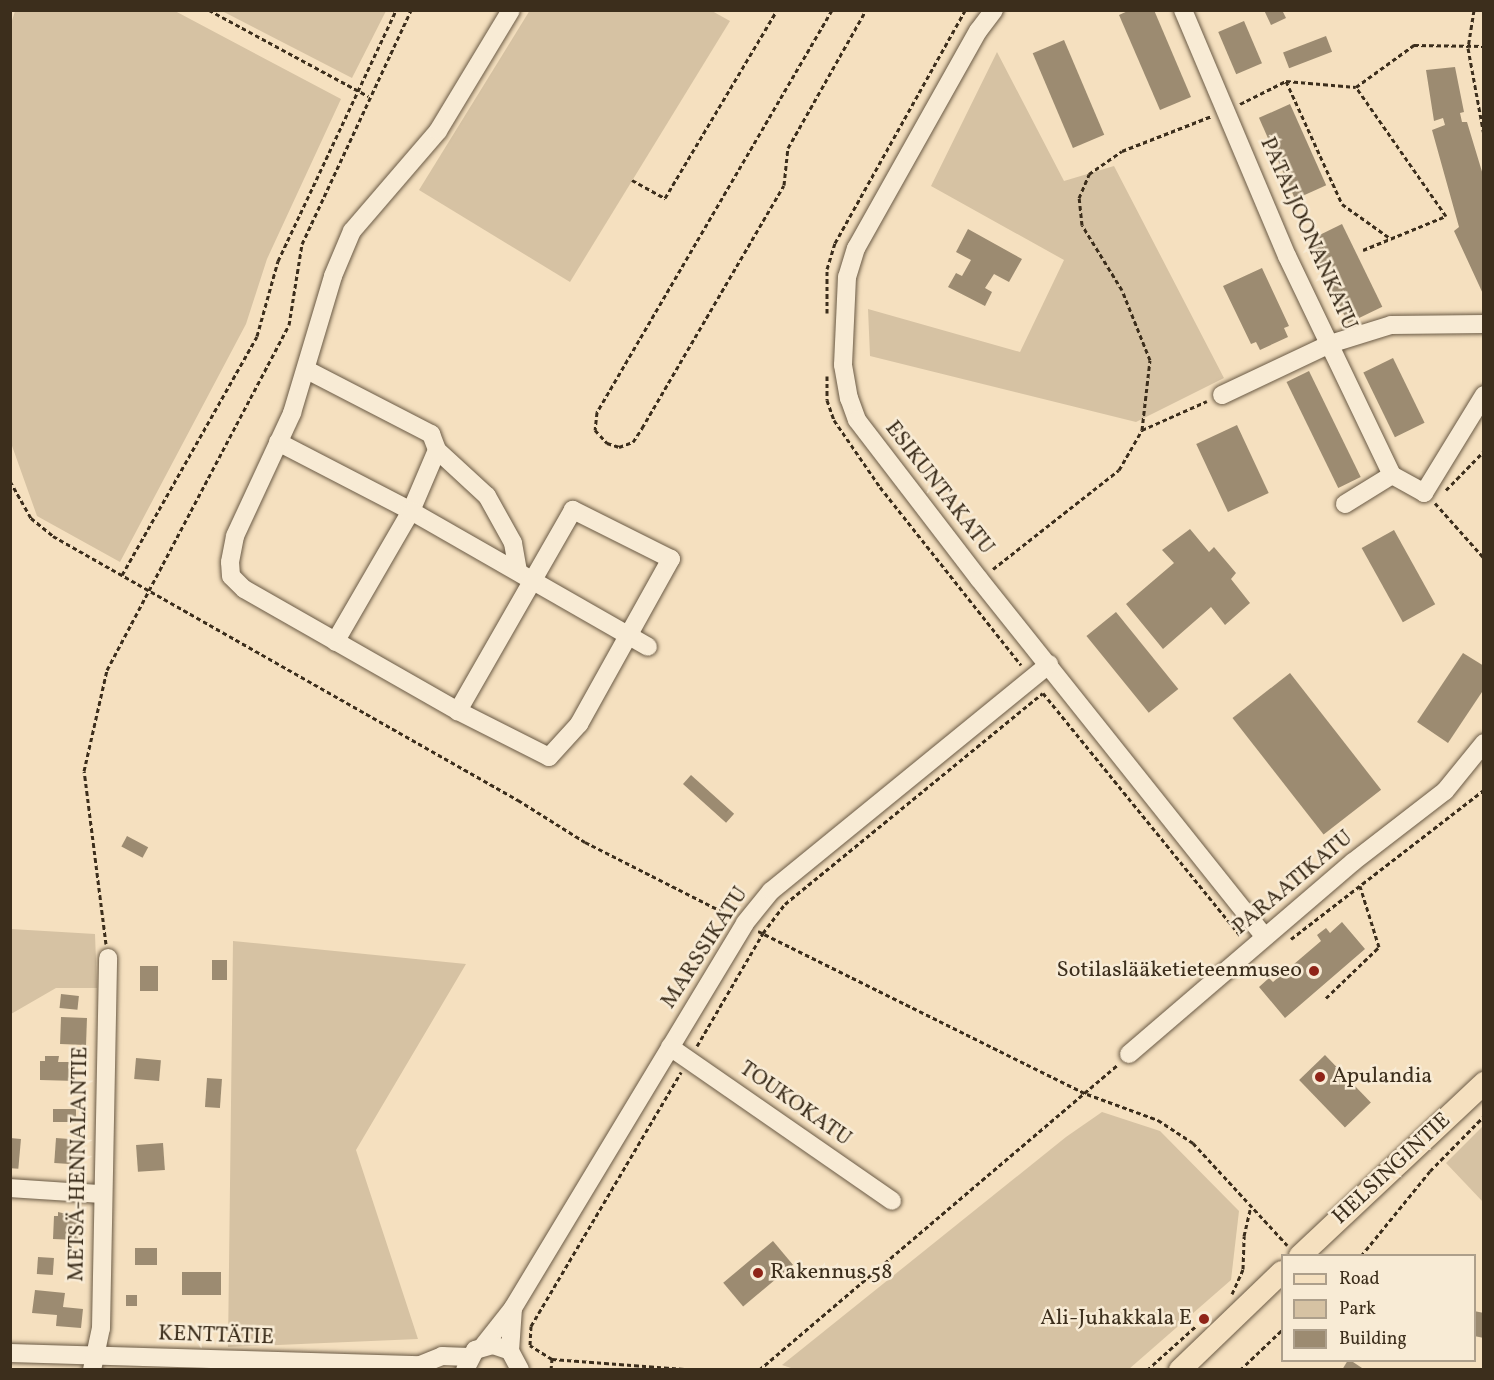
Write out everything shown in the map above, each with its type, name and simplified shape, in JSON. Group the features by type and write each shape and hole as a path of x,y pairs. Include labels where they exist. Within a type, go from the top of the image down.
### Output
{"main road":[{"name":"HELSINGINTIE","path":"1295,1252 1484,1083"},
{"path":"1180,1370 1281,1273"}],"street":[{"path":"458,711 573,510 671,559 627,634 579,724 549,757 458,711 335,642 244,589 231,576 235,536 278,442 307,370 333,276 352,231 438,131 511,10"},
{"name":"ESIKUNTAKATU","path":"994,10 978,31 856,248 847,277 843,364 857,420 979,579 1265,937"},
{"name":"PATALJOONANKATU","path":"1183,10 1228,110 1287,256 1392,475"},
{"path":"1222,395 1330,344 1391,325 1484,324"},
{"path":"307,370 431,434 436,450 487,496 513,543 518,571"},
{"path":"1346,504 1392,475 1429,497 1484,395"},
{"path":"278,442 411,511 535,580 648,647"},
{"path":"335,642 411,511 436,450"},
{"name":"MARSSIKATU","path":"472,1358 513,1308 745,923 771,891 1048,664"},
{"name":"PARAATIKATU","path":"1129,1054 1265,937 1318,885 1445,790 1484,743"},
{"name":"METSÄ-HENNALANTIE","path":"94,1362 101,1328 101,1194 108,958"},
{"name":"TOUKOKATU","path":"670,1047 892,1202"},
{"path":"10,1188 101,1194"},
{"path":"513,1308 520,1364"},
{"name":"KENTTÄTIE","path":"10,1353 94,1362 423,1367 442,1356 520,1364"}],"path":[{"path":"209,10 369,97"},
{"path":"122,575 257,336 278,261 396,10"},
{"path":"108,958 84,771 107,670 147,590 289,325 302,244 411,10"},
{"path":"632,180 665,198 777,10"},
{"path":"832,10 597,412 596,430 607,442 620,447 633,442 642,428 784,184 788,148 866,10"},
{"path":"827,317 827,269 835,243 965,10"},
{"path":"1474,10 1468,48 1484,135"},
{"path":"963,592 1098,490 1119,470 1142,430 1150,360 1122,290 1082,225 1079,198 1089,174 1122,152 1228,110 1286,81 1356,87 1414,45 1468,48 1484,46"},
{"path":"1286,81 1342,204 1391,239"},
{"path":"1356,87 1446,216 1363,250"},
{"path":"827,364 827,400 834,420 880,487 1043,693 1251,949"},
{"path":"1142,430 1222,395"},
{"path":"1484,451 1429,497 1484,558"},
{"path":"10,481 31,518 53,536 518,800 585,842 1087,1094 1158,1120 1193,1143 1295,1252"},
{"path":"698,1370 552,1359 530,1345 531,1326 763,933 785,904 1043,693"},
{"path":"1288,941 1484,790"},
{"path":"1326,998 1379,947 1360,886"},
{"path":"759,1370 1087,1094 1129,1054"},
{"path":"1363,1254 1430,1171 1483,1117"},
{"path":"1231,1296 1243,1269 1244,1236 1251,1206"},
{"path":"1147,1370 1204,1319"},
{"path":"1240,1370 1281,1331"},
{"path":"551,1370 552,1359"}],"green space":[{"path":"530,10 712,11 730,21 570,282 419,190"},
{"path":"15,11 175,11 341,99 267,259 246,324 120,562 37,516 11,443 10,27"},
{"path":"222,11 386,11 352,78"},
{"path":"997,52 1064,181 1114,166 1224,378 1136,422 870,356 868,309 1020,352 1064,260 931,186"},
{"path":"11,929 95,934 97,988 56,988 11,1014"},
{"path":"233,941 466,964 356,1150 418,1339 228,1347"},
{"path":"1102,1112 1160,1131 1239,1211 1231,1280 1129,1369 797,1370 782,1365 1066,1137"},
{"path":"1483,1126 1483,1202 1446,1163"}],"building":[{"path":"1130,10 1154,10 1191,97 1160,110 1119,15"},
{"path":"1264,10 1282,10 1286,18 1271,25"},
{"path":"1244,21 1262,63 1236,74 1218,32"},
{"path":"1326,36 1332,52 1289,68 1283,52"},
{"path":"1064,40 1104,135 1073,148 1033,53"},
{"path":"1455,67 1464,112 1460,113 1462,122 1467,122 1483,175 1484,296 1454,231 1459,227 1432,130 1445,125 1443,118 1434,121 1426,70"},
{"path":"1290,104 1326,185 1295,199 1259,118"},
{"path":"1342,224 1382,307 1348,323 1308,241"},
{"path":"968,229 1022,259 1009,282 994,274 985,288 992,292 985,306 948,287 956,273 962,276 971,260 956,252"},
{"path":"1262,268 1289,326 1284,328 1288,337 1260,350 1256,342 1251,344 1223,286"},
{"path":"1393,358 1425,423 1395,437 1363,372"},
{"path":"1309,371 1361,477 1338,488 1287,382"},
{"path":"1237,425 1269,493 1228,512 1196,444"},
{"path":"1190,529 1209,552 1214,547 1236,573 1231,579 1250,603 1225,625 1211,607 1163,649 1126,604 1174,563 1162,550"},
{"path":"1394,530 1435,604 1403,622 1362,548"},
{"path":"1116,612 1178,689 1149,713 1086,636"},
{"path":"1463,653 1484,666 1484,689 1448,743 1417,722"},
{"path":"1290,673 1381,790 1324,835 1232,718"},
{"path":"691,775 734,814 726,823 683,784"},
{"path":"127,836 148,847 143,858 121,847"},
{"path":"1342,922 1365,949 1285,1018 1259,987 1269,978 1273,982 1321,941 1317,935 1326,928 1330,933"},
{"path":"212,960 227,960 227,980 212,980"},
{"path":"140,966 158,966 158,991 140,991"},
{"path":"61,994 79,996 77,1010 60,1008"},
{"path":"61,1017 87,1018 86,1045 60,1044"},
{"path":"1325,1055 1371,1102 1345,1127 1299,1080"},
{"path":"45,1056 59,1056 58,1062 77,1062 77,1081 40,1080 40,1061 45,1061"},
{"path":"136,1058 161,1060 159,1081 134,1079"},
{"path":"207,1078 222,1079 220,1108 205,1107"},
{"path":"53,1109 76,1109 76,1122 53,1122"},
{"path":"10,1138 21,1139 18,1169 10,1168"},
{"path":"56,1138 83,1140 81,1165 54,1163"},
{"path":"163,1143 165,1170 138,1172 136,1145"},
{"path":"58,1212 79,1217 78,1240 53,1239 54,1216 58,1216"},
{"name":"Rakennus 58","path":"773,1241 793,1265 743,1307 723,1283"},
{"path":"135,1248 157,1248 157,1265 135,1265"},
{"path":"38,1257 54,1258 53,1275 37,1274"},
{"path":"182,1272 221,1272 221,1295 182,1295"},
{"path":"35,1290 65,1293 63,1307 83,1309 81,1328 56,1326 57,1315 32,1313"},
{"path":"126,1295 137,1295 137,1306 126,1306"},
{"path":"1476,1311 1484,1313 1484,1338 1476,1336"},
{"path":"1347,1362 1353,1362 1365,1370 1342,1370"}],"place":[{"name":"Sotilaslääketieteenmuseo","path":"1314,971"},
{"name":"Apulandia","path":"1320,1077"},
{"name":"Rakennus 58","path":"758,1273"},
{"name":"Ali-Juhakkala E","path":"1204,1319"}]}
